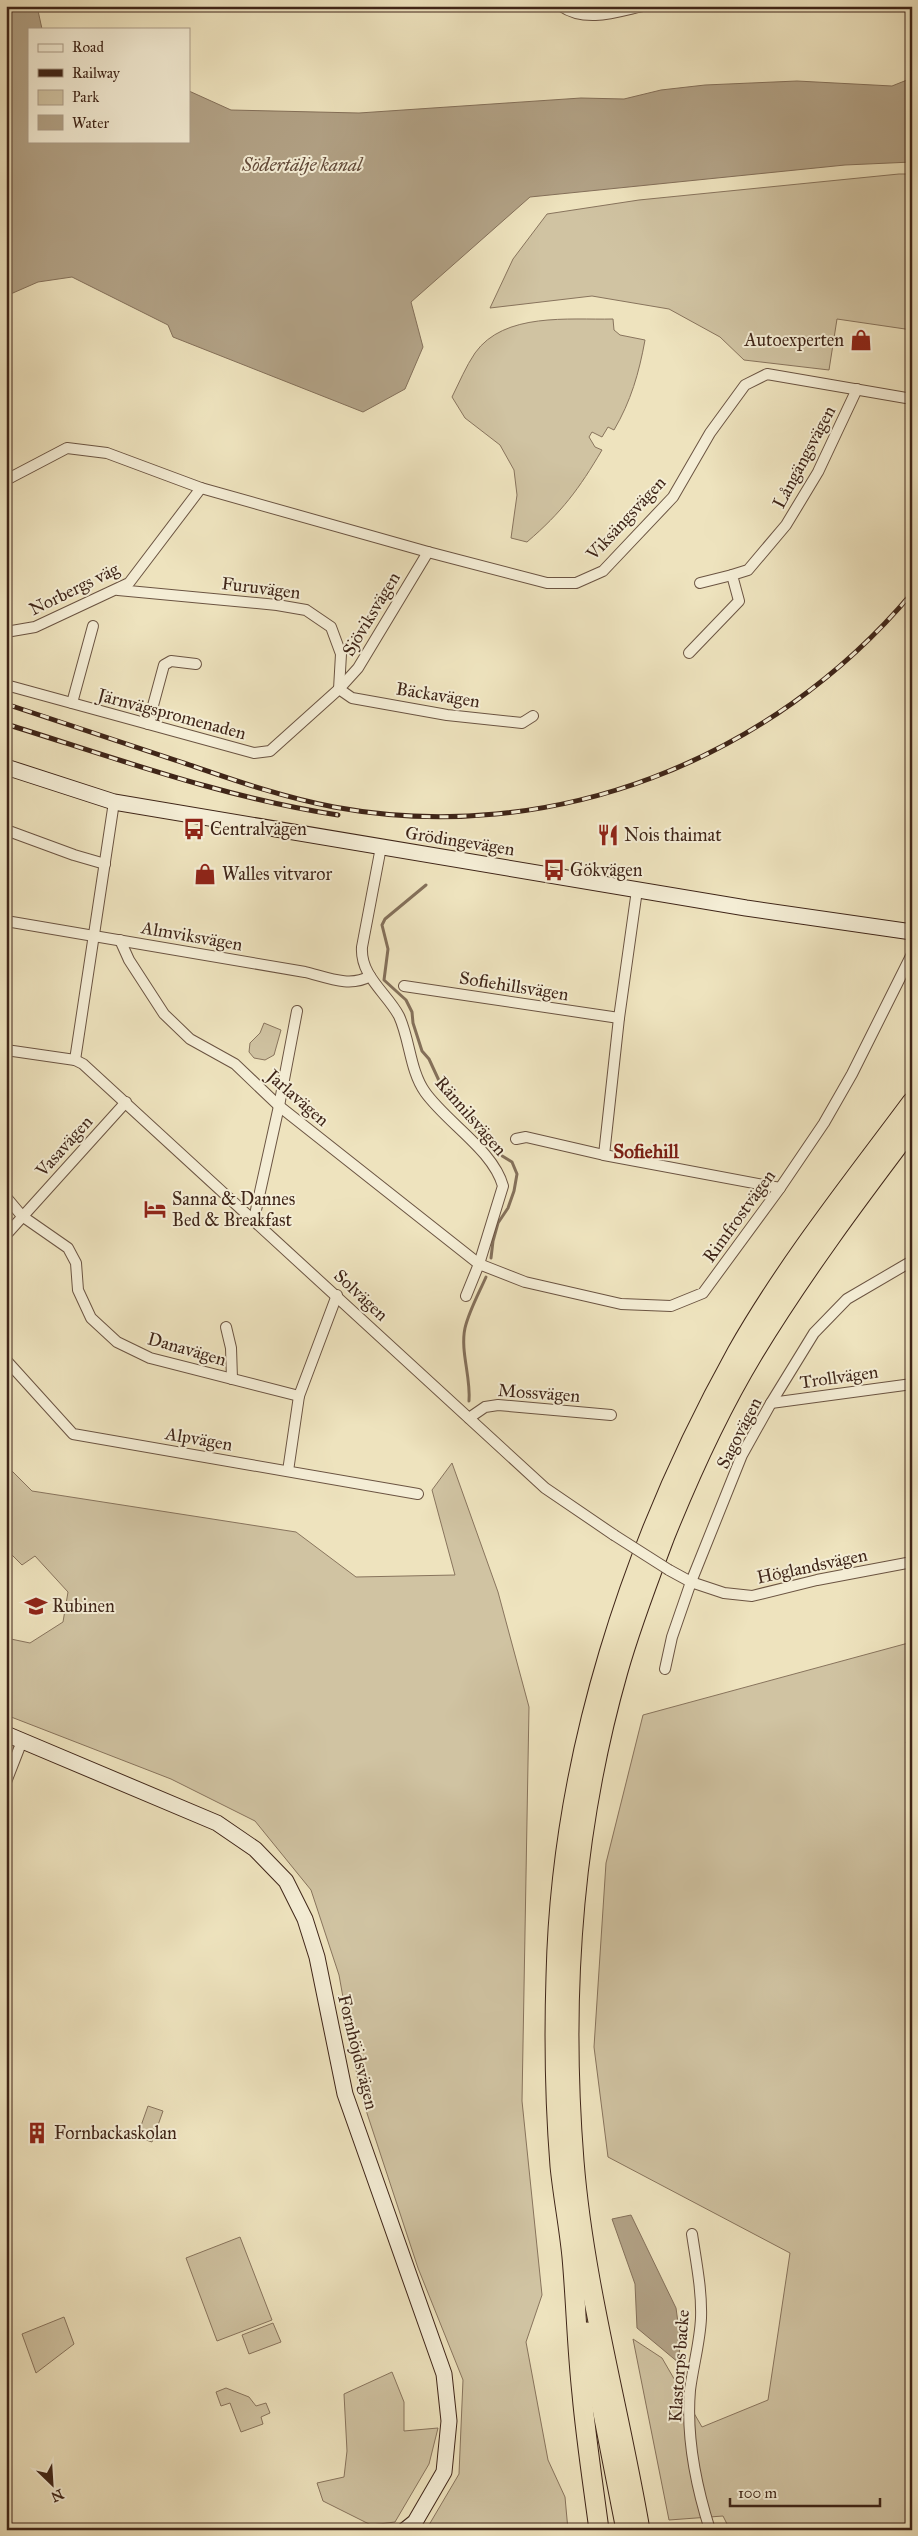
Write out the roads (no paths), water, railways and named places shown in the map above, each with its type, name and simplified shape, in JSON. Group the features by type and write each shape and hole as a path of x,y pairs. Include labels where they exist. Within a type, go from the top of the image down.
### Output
{"highway":[{"path":"626,2530 572,2252 560,2167 555,2071 556,1973 565,1864 581,1766 605,1666 630,1586 678,1467 738,1350 804,1248 912,1102"},
{"path":"640,2530 586,2248 575,2173 569,2071 570,1977 578,1871 594,1773 618,1670 645,1588 685,1487 714,1425 752,1356 818,1253 912,1127"},
{"path":"572,2252 582,2392 599,2530"},
{"path":"613,2394 650,2530"}],"street":[{"path":"561,6 582,15 602,15 643,6"},
{"name":"Viksängsvägen","path":"6,480 32,464 67,448 107,453 201,488 428,552 547,583 576,583 603,571 673,497 710,433 745,385 768,374 912,399"},
{"name":"Långängsvägen","path":"700,583 748,570 786,525 818,472 857,389"},
{"name":"Norbergs väg","path":"6,632 35,627 118,590 129,583 201,488"},
{"name":"Sjöviksvägen","path":"339,689 358,668 428,552"},
{"path":"689,653 739,601 732,575"},
{"name":"Furuvägen","path":"118,590 277,604 306,610 331,627 341,654 339,689"},
{"path":"72,704 93,626"},
{"path":"148,724 164,665 171,660 196,664"},
{"name":"Järnvägspromenaden","path":"6,685 254,753 270,751 339,689"},
{"name":"Bäckavägen","path":"339,689 352,698 447,715 522,723 533,716"},
{"name":"Grödingevägen","path":"6,767 114,802 638,890 912,932"},
{"path":"75,1060 114,802"},
{"path":"6,830 74,855 105,864"},
{"name":"Rännilsvägen","path":"382,847 362,954 370,976 399,1016 424,1092 499,1174 503,1186 479,1264 466,1296"},
{"path":"604,1155 619,1018 638,890"},
{"name":"Almviksvägen","path":"6,921 305,972 349,982 363,981 370,976"},
{"name":"Jarlavägen","path":"120,940 129,960 164,1014 190,1039 235,1064 279,1106 479,1264"},
{"name":"Rimfrostvägen","path":"479,1264 525,1282 621,1304 672,1306 703,1293 780,1188 824,1123 912,954"},
{"name":"Sofiehillsvägen","path":"404,986 619,1018"},
{"path":"254,1219 279,1106 297,1011"},
{"name":"Solvägen","path":"6,1050 75,1060 83,1064 337,1295 545,1488 614,1535 669,1570 692,1582"},
{"name":"Vasavägen","path":"6,1235 126,1102"},
{"path":"516,1139 526,1137 604,1155 780,1188"},
{"name":"Danavägen","path":"6,1197 22,1216 68,1248 76,1263 78,1290 91,1318 117,1342 150,1358 299,1396"},
{"name":"Sagovägen","path":"665,1669 672,1637 742,1456 771,1403 814,1333 847,1299 912,1261"},
{"path":"288,1471 299,1396 337,1295"},
{"name":"Danavägen","path":"226,1327 231,1348 232,1379"},
{"name":"Alpvägen","path":"6,1360 73,1434 418,1494"},
{"name":"Trollvägen","path":"771,1403 912,1384"},
{"name":"Mossvägen","path":"468,1418 485,1407 498,1405 611,1415"},
{"name":"Höglandsvägen","path":"692,1582 724,1593 752,1596 817,1580 912,1562"},
{"name":"Fornhöjdsvägen","path":"6,1734 217,1823 255,1849 286,1881 305,1919 317,1957 346,2094 444,2374 449,2421 444,2472 415,2522 405,2530"},
{"path":"6,1782 22,1741"},
{"name":"Klastorps backe","path":"692,2234 699,2284 701,2319 690,2391 691,2434 700,2495 710,2530"}],"water":[{"name":"Södertälje kanal","path":"6,6 37,6 42,28 28,28 28,142 190,142 190,91 231,110 359,113 581,98 624,99 661,90 705,85 797,81 892,86 912,78 912,162 845,165 530,197 411,302 423,347 405,389 363,412 173,337 168,325 72,277 38,282 6,296"},
{"path":"631,2215 676,2308 680,2337 679,2363 637,2328 635,2284 612,2219"}],"waterway":[{"path":"426,885 385,919 382,925 388,949 384,980 406,1000 412,1012 413,1023 422,1051 429,1059 441,1085 461,1113 472,1120 477,1131 493,1142 499,1154 512,1162 517,1174 508,1208 498,1223 491,1258"},
{"path":"469,1401 469,1383 464,1346 465,1328 486,1277"}],"railway":[{"path":"6,704 237,781 314,803 415,816 496,814 575,801 652,778 724,745 793,703 856,652 912,593"},
{"path":"6,724 212,788 296,808 338,815"}],"place":[{"name":"Autoexperten","path":"861,340"},
{"name":"Centralvägen","path":"194,829"},
{"name":"Nois thaimat","path":"608,835"},
{"name":"Gökvägen","path":"554,870"},
{"name":"Walles vitvaror","path":"205,874"},
{"name":"Sanna & Dannes Bed & Breakfast","path":"155,1209"},
{"name":"Rubinen","path":"36,1606"},
{"name":"Fornbackaskolan","path":"37,2133"}],"district":[{"name":"Sofiehill","path":"646,1151"}]}
